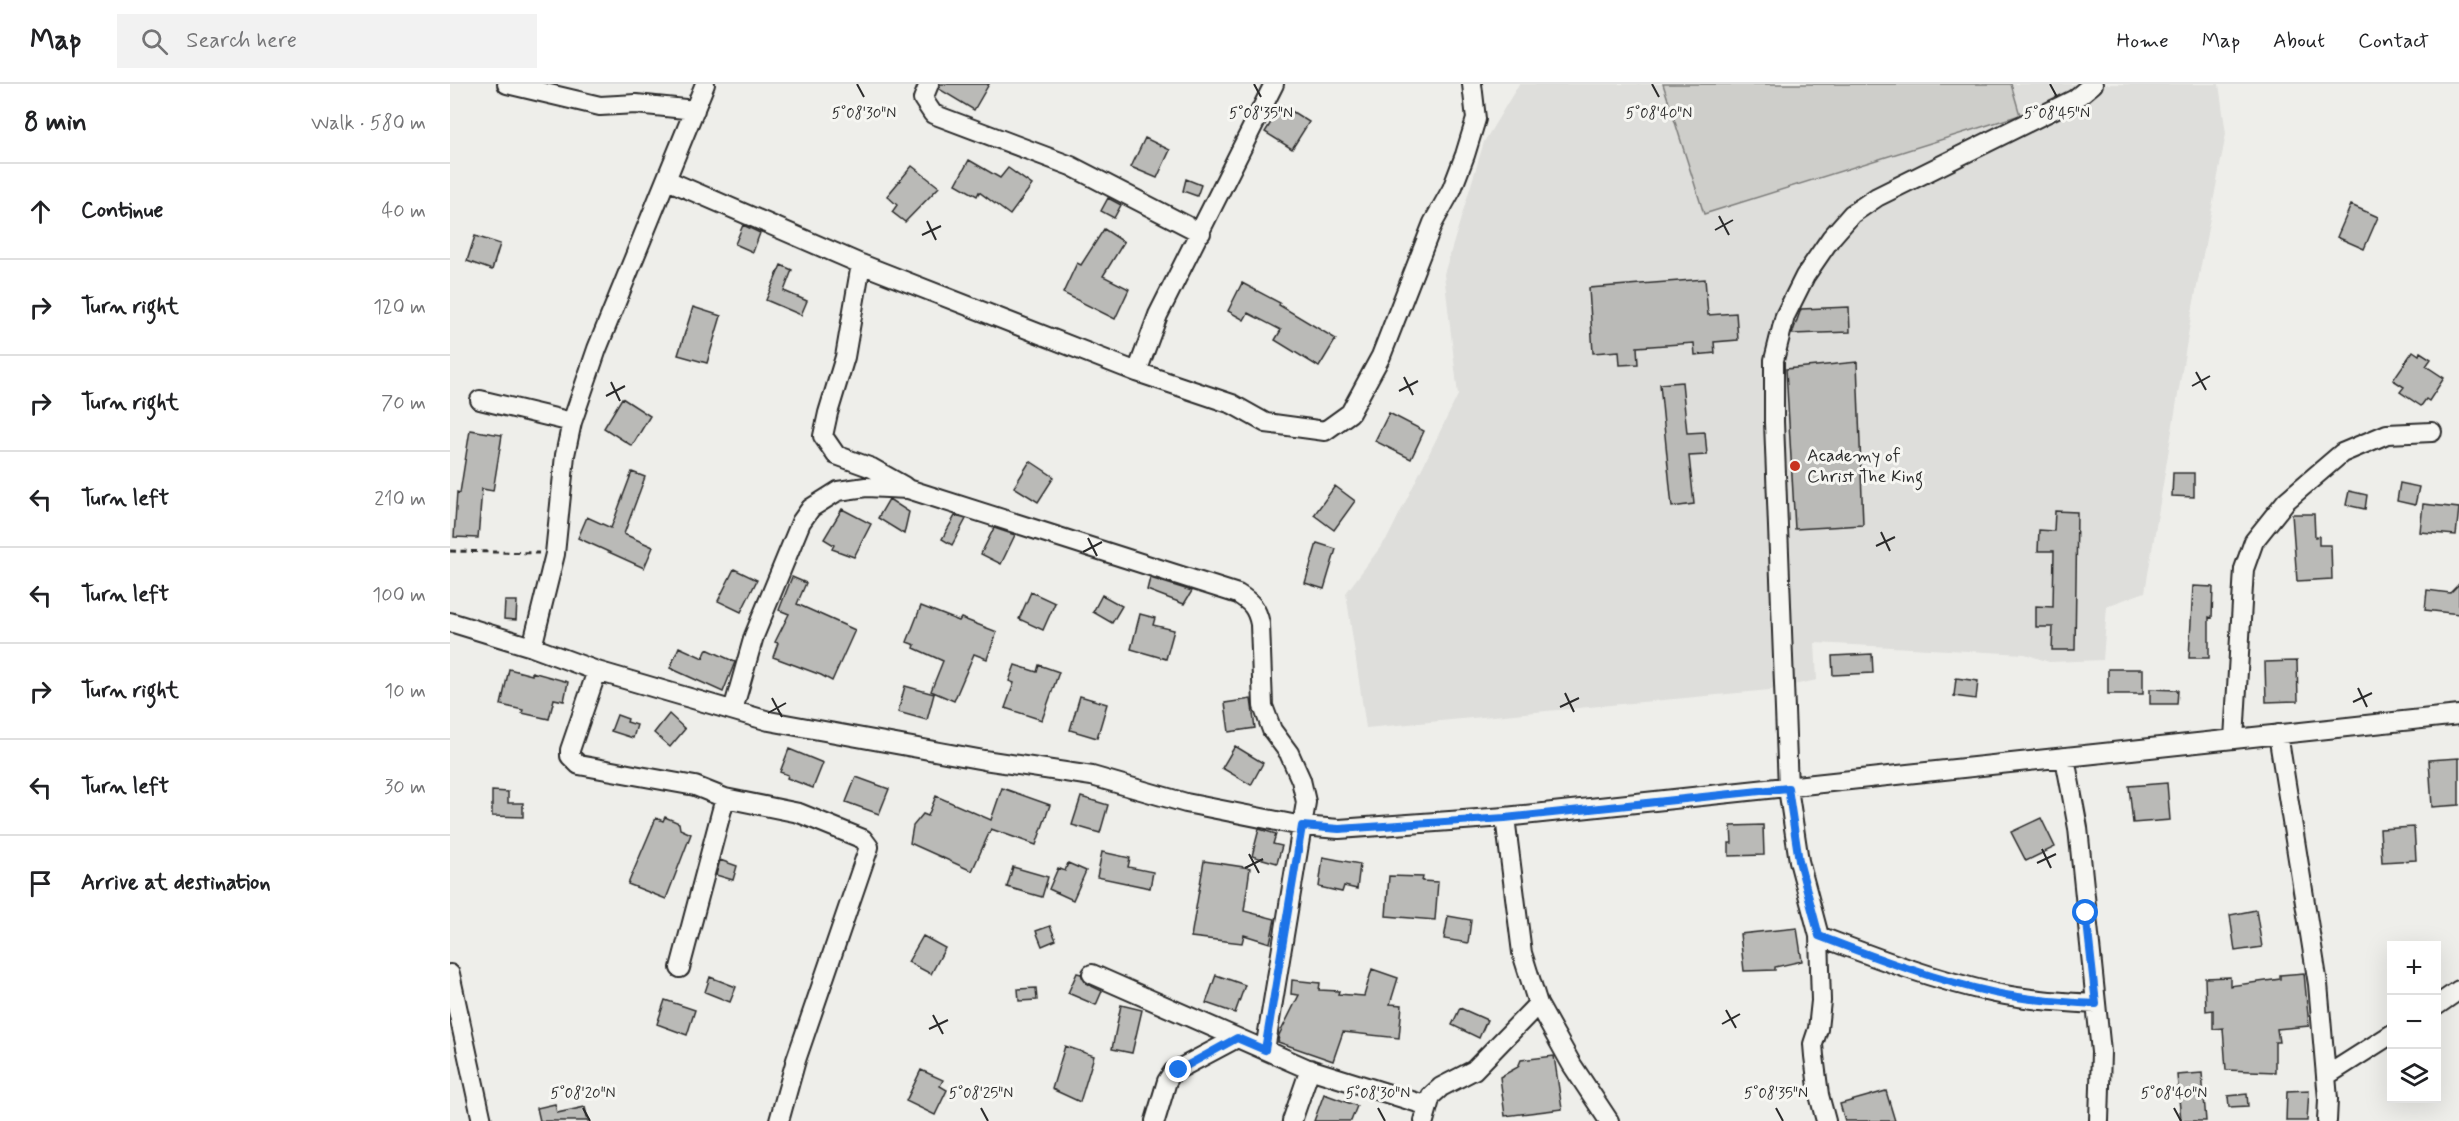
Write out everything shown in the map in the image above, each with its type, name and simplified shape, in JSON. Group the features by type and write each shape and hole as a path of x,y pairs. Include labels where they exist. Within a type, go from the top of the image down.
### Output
{"street":[{"path":"507,84 600,106 636,104 695,110"},
{"path":"532,647 555,554 565,455 572,422 597,349 705,84"},
{"path":"929,84 923,99 933,114 1071,166 1201,233"},
{"path":"1137,372 1158,315 1274,84"},
{"path":"667,180 861,264 1137,372 1232,404 1266,423 1324,431 1350,413 1381,356 1433,223 1452,189 1465,155 1476,119 1472,84"},
{"path":"1826,1121 1819,1095 1813,1044 1818,1029 1821,1001 1819,936 1799,861 1788,788 1774,422 1774,360 1785,315 1805,276 1831,238 1852,214 1877,197 2075,99 2093,84"},
{"path":"861,264 845,357 828,413 824,436 836,455 872,468 908,489 1088,544 1238,594 1251,602 1257,612 1260,624 1263,706 1266,718 1289,753 1301,780 1306,802 1265,1050"},
{"path":"480,400 572,422"},
{"path":"2234,739 2244,569 2254,541 2286,501 2342,453 2387,434 2432,432"},
{"path":"733,710 754,636 797,532 811,508 838,491 867,487 908,489"},
{"path":"454,626 532,647 597,670 769,721 939,752 1092,776 1186,803 1302,826 1339,829 1505,818 2459,715"},
{"path":"597,670 570,750 570,756 574,762 579,765 695,786 725,798 799,813 863,839 869,848 796,1060 779,1121"},
{"path":"2278,734 2318,984 2326,1076 2327,1121"},
{"path":"2065,758 2078,828 2101,1052 2099,1121"},
{"path":"680,968 725,798"},
{"path":"1505,818 1522,953 1538,1004 1572,1065 1609,1121"},
{"path":"1819,936 1905,967 1994,992 2038,1000 2096,1004"},
{"path":"450,974 482,1121"},
{"path":"1092,974 1310,1070 1426,1113 1431,1096 1441,1087 1474,1070 1538,1004"},
{"path":"2441,1003 2459,990"},
{"path":"2326,1076 2387,1037"},
{"path":"1155,1121 1167,1081 1173,1072 1237,1038"},
{"path":"1292,1121 1310,1070"}],"path":[{"path":"450,550 555,554"}],"shaded area":[{"name":"Academy of Christ The King","path":"1519,84 2219,84 2226,134 2190,323 2145,592 2107,606 2103,660 2049,662 2025,654 1815,643 1817,680 1770,690 1366,728 1346,593 1388,537 1458,395 1444,274 1484,142"},
{"path":"1663,84 2011,84 2020,115 1704,214"}],"building":[{"path":"940,84 989,84 974,110 939,89"},
{"path":"1282,105 1309,122 1292,149 1265,132"},
{"path":"1145,138 1170,150 1157,178 1131,167"},
{"path":"969,160 1000,178 1008,168 1032,185 1010,215 979,192 977,196 956,184"},
{"path":"912,166 939,187 905,222 892,212 897,205 887,196"},
{"path":"1186,179 1201,185 1197,196 1183,191"},
{"path":"1108,198 1121,205 1114,218 1101,211"},
{"path":"2351,205 2378,217 2364,249 2337,237"},
{"path":"743,225 760,233 753,252 735,244"},
{"path":"1104,229 1124,242 1103,276 1129,289 1115,319 1063,293 1077,263 1081,265"},
{"path":"475,236 500,244 492,270 467,261"},
{"path":"781,265 792,270 784,291 807,301 801,315 766,300"},
{"path":"1705,279 1708,315 1736,313 1738,340 1714,342 1715,353 1695,355 1694,343 1637,347 1638,364 1620,365 1619,351 1593,353 1589,288"},
{"path":"1242,283 1280,303 1279,305 1336,339 1319,367 1275,340 1281,330 1248,313 1244,320 1228,311"},
{"path":"693,307 721,316 707,363 678,355"},
{"path":"1849,307 1850,332 1792,334 1801,309"},
{"path":"2413,351 2419,355 2420,352 2431,359 2426,366 2444,378 2429,401 2426,399 2421,406 2400,392 2404,387 2393,380"},
{"path":"1857,362 1863,525 1795,529 1786,369"},
{"path":"1682,382 1687,433 1705,432 1707,455 1689,456 1694,504 1672,507 1660,384"},
{"path":"622,398 650,416 632,446 604,428"},
{"path":"1389,413 1424,431 1411,459 1375,441"},
{"path":"470,430 502,435 493,491 482,489 478,538 454,537 457,492 460,493"},
{"path":"1030,461 1054,477 1038,502 1014,487"},
{"path":"632,472 645,477 624,534 653,547 644,568 578,538 587,517 611,528"},
{"path":"2173,473 2194,473 2194,497 2172,496"},
{"path":"2400,483 2419,487 2415,505 2397,501"},
{"path":"1335,486 1355,501 1334,530 1314,515"},
{"path":"2349,491 2367,495 2365,509 2346,505"},
{"path":"889,499 909,512 904,534 878,518"},
{"path":"2423,504 2459,508 2456,535 2420,532"},
{"path":"842,509 871,524 854,557 832,549 834,545 824,539"},
{"path":"2055,511 2077,512 2075,650 2052,650 2053,627 2036,627 2036,606 2053,607 2054,551 2038,551 2039,530 2054,531"},
{"path":"2292,514 2314,514 2315,537 2319,536 2319,545 2331,545 2332,579 2297,581"},
{"path":"955,516 966,519 952,545 942,539"},
{"path":"994,528 1015,535 1001,564 981,554"},
{"path":"1317,543 1336,549 1324,589 1305,583"},
{"path":"734,569 757,580 741,612 718,601"},
{"path":"792,577 806,583 797,604 855,630 832,681 773,657 778,643 775,642 789,614 779,610"},
{"path":"1150,578 1192,591 1184,604 1147,590"},
{"path":"2459,584 2459,614 2425,610 2427,590 2450,593"},
{"path":"2193,586 2213,587 2212,618 2209,617 2209,658 2189,658"},
{"path":"1031,592 1055,603 1043,630 1019,619"},
{"path":"1102,595 1122,606 1112,623 1093,612"},
{"path":"505,601 517,601 516,620 504,619"},
{"path":"921,606 959,621 961,618 997,632 987,659 974,654 954,701 931,691 943,661 914,648 915,645 907,642"},
{"path":"1140,614 1155,618 1153,625 1174,630 1166,659 1131,649"},
{"path":"679,647 703,658 707,649 735,662 723,692 670,668"},
{"path":"1872,654 1873,673 1833,675 1832,656"},
{"path":"2297,661 2298,701 2266,702 2265,662"},
{"path":"1015,665 1037,672 1039,665 1059,672 1042,720 1005,708 1014,683 1009,681"},
{"path":"509,669 532,675 532,672 568,682 564,701 554,699 549,719 501,705"},
{"path":"2108,669 2143,669 2143,694 2108,694"},
{"path":"1956,678 1978,681 1976,699 1954,696"},
{"path":"905,686 934,694 927,720 898,712"},
{"path":"2150,689 2178,690 2177,704 2150,704"},
{"path":"1080,696 1107,704 1097,738 1070,730"},
{"path":"1251,699 1255,728 1229,732 1225,703"},
{"path":"669,714 685,729 670,747 654,733"},
{"path":"617,715 637,725 633,738 611,731"},
{"path":"1235,746 1263,763 1251,785 1222,768"},
{"path":"789,749 823,763 813,788 787,778 788,775 780,772"},
{"path":"2459,758 2459,805 2432,807 2429,760"},
{"path":"856,777 889,789 879,814 846,802"},
{"path":"2167,783 2170,820 2133,823 2129,786"},
{"path":"1002,788 1050,805 1036,845 991,829 972,871 910,843 913,826 923,814 928,816 936,796 991,820"},
{"path":"492,791 508,792 508,803 523,803 523,817 492,816"},
{"path":"1081,797 1108,805 1100,833 1072,825"},
{"path":"665,817 679,823 680,829 691,834 666,899 628,884 656,818 663,821"},
{"path":"2041,818 2055,847 2026,861 2011,832"},
{"path":"1763,825 1764,855 1729,856 1729,843 1732,843 1731,826"},
{"path":"2414,827 2416,860 2382,862 2380,829"},
{"path":"1259,829 1276,834 1273,844 1282,846 1277,863 1252,856"},
{"path":"1102,852 1130,858 1128,867 1153,872 1150,888 1097,877"},
{"path":"1323,857 1360,864 1357,889 1344,886 1342,892 1319,887"},
{"path":"720,860 737,866 733,880 716,875"},
{"path":"1204,861 1250,868 1244,911 1275,919 1270,943 1244,935 1242,943 1191,937"},
{"path":"1068,863 1086,871 1073,900 1049,889 1058,868 1065,871"},
{"path":"1013,867 1048,877 1042,897 1007,887"},
{"path":"1389,876 1423,877 1422,881 1438,882 1435,920 1386,916"},
{"path":"2256,910 2262,947 2235,951 2230,915"},
{"path":"1448,916 1471,920 1468,943 1444,939"},
{"path":"1050,926 1056,940 1042,946 1036,931"},
{"path":"1797,928 1802,961 1775,967 1775,970 1744,971 1740,934"},
{"path":"923,936 945,948 931,974 908,962"},
{"path":"1372,969 1398,978 1390,1004 1402,1005 1399,1038 1343,1032 1333,1061 1278,1042 1279,1035 1299,995 1291,994 1292,980 1320,983 1319,990 1364,996"},
{"path":"1077,973 1081,974 1087,984 1102,991 1096,1005 1068,993"},
{"path":"2304,973 2309,1026 2277,1029 2279,1042 2275,1042 2275,1072 2226,1070 2223,1028 2213,1029 2213,1010 2206,1011 2205,978 2230,977 2230,986 2280,979 2280,975"},
{"path":"1216,975 1245,985 1235,1013 1206,1003"},
{"path":"710,977 736,987 730,1002 705,992"},
{"path":"1036,988 1037,1000 1019,1001 1018,989"},
{"path":"665,1000 695,1010 687,1035 657,1024"},
{"path":"1121,1005 1142,1010 1132,1053 1112,1049"},
{"path":"1460,1008 1487,1020 1479,1038 1452,1025"},
{"path":"1065,1046 1094,1056 1080,1102 1052,1089"},
{"path":"1554,1056 1562,1109 1505,1116 1500,1077 1518,1067 1521,1060"},
{"path":"921,1070 943,1080 940,1086 947,1090 935,1115 906,1101"},
{"path":"2202,1073 2206,1121 2181,1121 2177,1075"},
{"path":"2309,1090 2307,1121 2286,1121 2287,1091"},
{"path":"1886,1091 1895,1121 1845,1121 1840,1104"},
{"path":"1324,1094 1357,1106 1351,1121 1314,1121"},
{"path":"2247,1094 2248,1106 2229,1107 2228,1096"},
{"path":"555,1104 557,1113 585,1107 588,1121 540,1121 537,1108"}],"place":[{"name":"Academy of Christ The King","path":"1795,466"}],"route":[{"path":"1179,1070 1237,1038 1265,1050 1302,826 1339,829 1505,818 1788,788 1799,861 1819,936 1905,967 1994,992 2038,1000 2096,1004 2086,913"}]}
